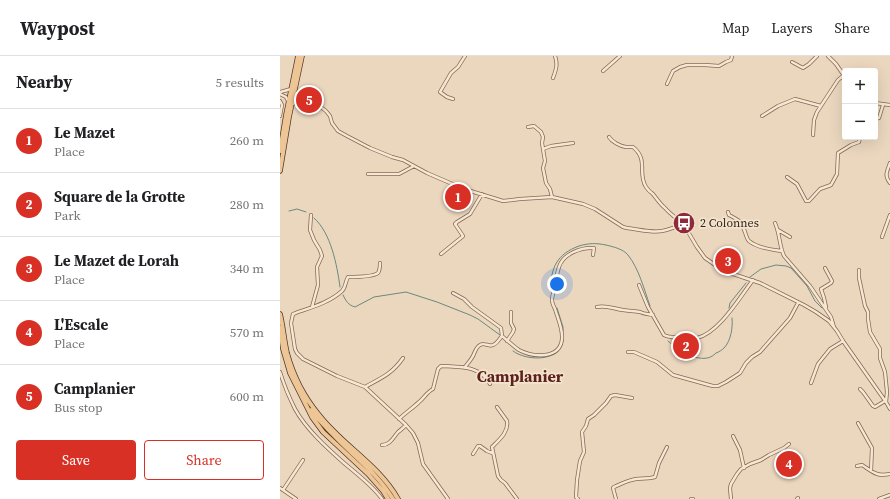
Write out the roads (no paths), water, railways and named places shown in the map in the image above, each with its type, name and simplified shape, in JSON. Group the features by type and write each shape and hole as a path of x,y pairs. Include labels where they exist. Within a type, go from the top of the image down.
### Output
{"main road":[{"path":"280,171 298,56"},
{"path":"292,90 302,56"},
{"path":"280,151 290,103"},
{"path":"280,314 290,364 302,391 319,415 336,434 375,469 398,499"},
{"path":"280,326 283,349 290,373 312,417 323,432 368,474 388,499"},
{"path":"307,405 326,428 383,484 393,499"}],"street":[{"path":"453,99 440,92 465,56"},
{"path":"553,78 557,69 557,61 555,56"},
{"path":"603,71 620,56"},
{"path":"667,84 673,70 680,67 699,65 718,66 731,60 732,56"},
{"path":"792,62 803,68 817,56"},
{"path":"828,56 842,73"},
{"path":"813,135 814,120 817,112 838,80 842,77"},
{"path":"280,93 292,90 304,101 326,111 338,131 370,148 403,160 426,173 464,189 503,201 552,197 583,204 595,209 626,228 660,232 678,225 684,225"},
{"path":"280,93 290,103 304,101"},
{"path":"762,116 778,106 795,99 821,106"},
{"path":"280,101 282,105 280,116"},
{"path":"878,104 890,105"},
{"path":"878,118 883,105"},
{"path":"528,127 534,126 541,132 543,137 543,168 546,183 550,189 552,197"},
{"path":"609,137 610,140 614,142 626,147 633,147 640,154 645,186 666,209 684,225 705,258 724,271 753,280 829,321 890,409"},
{"path":"787,176 797,184 806,201 809,200 820,189 831,185 837,174 838,153 859,142 859,140"},
{"path":"542,149 573,142"},
{"path":"890,163 886,174 886,177 890,183"},
{"path":"368,174 399,174 414,166"},
{"path":"441,254 463,236 455,224 470,214 482,194"},
{"path":"728,212 729,215 742,224 747,239 750,242 765,248 782,252"},
{"path":"311,215 310,230 322,256 317,268 318,285 311,307"},
{"path":"882,237 890,215"},
{"path":"775,223 784,256 810,286 831,317 835,328"},
{"path":"778,230 790,237"},
{"path":"501,337 520,350 536,356 547,355 554,352 560,346 562,340 561,330 552,300 559,266 565,257 586,247 594,248 593,255"},
{"path":"380,263 379,271 377,273 368,276 348,277 346,279 345,287 341,292 329,300 293,314 292,322 294,344 297,352 303,360 365,387 406,425 413,433 418,443 423,464 447,499"},
{"path":"825,268 832,281 821,289 829,315 829,321"},
{"path":"859,270 859,278 865,306 868,312 870,332 880,349 880,358 885,372 887,392 885,401 875,407 860,389"},
{"path":"639,285 648,307 664,335 692,338 700,337 718,326 753,280"},
{"path":"453,293 501,328 501,337 495,344 492,346 483,344 480,345 465,367"},
{"path":"628,352 634,352 657,362 673,375 718,386 740,373 750,359 760,352 790,318 798,303"},
{"path":"597,307 609,306 622,310 653,315"},
{"path":"825,318 827,311"},
{"path":"507,341 514,329 511,323 511,312"},
{"path":"812,383 818,364 830,349 843,341"},
{"path":"365,387 390,373 403,358"},
{"path":"398,419 420,402 430,390 433,389 438,368 441,366 465,367 484,374 490,384"},
{"path":"280,372 296,410 306,424 337,457 377,492 382,499"},
{"path":"578,499 576,497 577,480 580,461 584,452 582,432 588,426 588,419 606,403 611,396 615,395 632,398"},
{"path":"497,407 508,424 503,436 492,447 492,453 498,476 516,499"},
{"path":"858,423 872,448 871,471"},
{"path":"382,445 386,445 391,441 406,425"},
{"path":"733,436 740,450 744,468"},
{"path":"731,499 730,488 737,474 750,464 762,460 789,444"},
{"path":"473,454 478,446 492,453"},
{"path":"616,499 613,491 614,487 633,480 655,477 659,463 667,447"},
{"path":"296,499 282,490 303,460"},
{"path":"857,466 862,465 882,476 890,474"},
{"path":"879,499 890,495"}],"waterway":[{"path":"289,211 297,209 306,212"},
{"path":"314,218 320,224 329,241 335,259 340,287"},
{"path":"551,291 552,275 556,263 565,253 579,246 602,244 618,248 628,255 638,273 650,306"},
{"path":"750,277 761,269 776,265 791,268 807,286 815,301 822,308"},
{"path":"729,308 730,303 746,283"},
{"path":"343,295 348,302 355,307 374,297 406,292 470,315 500,335"},
{"path":"557,308 563,331"},
{"path":"668,341 678,349 691,356 702,358 710,357 723,349 728,342 732,330 732,318"},
{"path":"513,351 519,355 527,357 544,358 558,351 562,345 563,337"}],"place":[{"name":"Camplanier","path":"309,100"},
{"name":"Le Mazet","path":"458,197"},
{"name":"2 Colonnes","path":"684,223"},
{"name":"Le Mazet de Lorah","path":"728,261"},
{"name":"Square de la Grotte","path":"686,346"},
{"name":"L'Escale","path":"789,464"}],"district":[{"name":"Camplanier","path":"520,376"}]}
